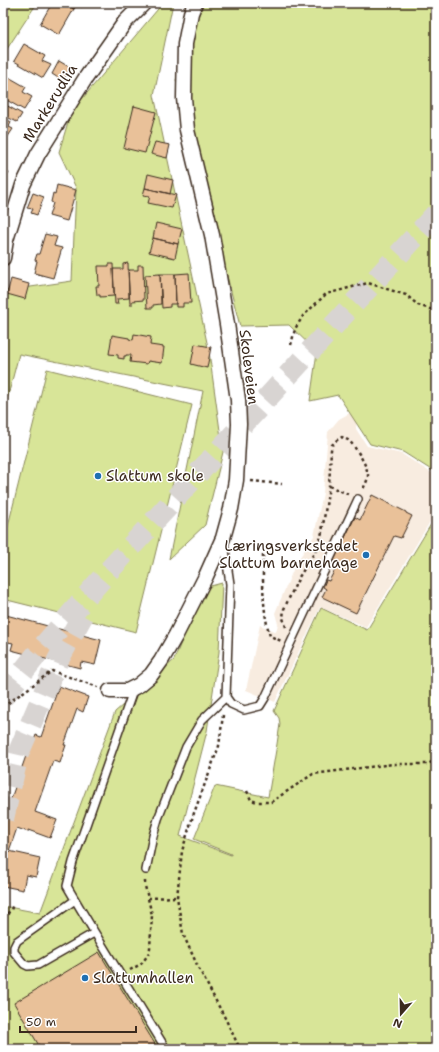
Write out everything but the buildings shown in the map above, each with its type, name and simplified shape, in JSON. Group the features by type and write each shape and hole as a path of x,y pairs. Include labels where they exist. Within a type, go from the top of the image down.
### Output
{"street":[{"name":"Markerudlia","path":"3,258 6,240 23,184 38,154 85,79 125,22 144,3"},
{"name":"Skoleveien","path":"110,692 127,691 139,685 152,675 176,635 223,538 231,509 236,480 238,424 237,394 212,235 188,130 184,98 184,44 191,13 195,3"}],"lane":[{"path":"223,538 230,584 226,697 230,704 244,710 260,706 265,698 358,499"},
{"path":"134,688 67,886 94,933 166,1049"},
{"path":"146,870 158,818 186,747 202,720 226,697"},
{"path":"75,900 17,941 14,947 14,952 24,964 28,966 38,966 94,933"}],"path":[{"path":"291,345 295,329 303,316 326,294 368,283 406,295 418,305 436,311"},
{"path":"290,645 284,618 284,609 299,578 318,547 322,532 329,486 330,450 332,445 342,437 347,439 352,444 367,467 368,475 366,483 358,499 329,486"},
{"path":"236,480 282,484"},
{"path":"263,555 263,589 270,636 290,645"},
{"path":"3,707 52,671 110,692"},
{"path":"226,697 219,746 194,813 182,851 177,897 184,934 198,968 240,1049"},
{"path":"247,791 251,800 257,802 271,802 313,774 393,764 428,764 436,760"},
{"path":"141,964 148,955 150,948 152,915 145,886 146,870"},
{"path":"148,898 177,897"},
{"path":"3,918 11,910 13,904"}],"shaded area":[{"path":"357,409 356,429 367,446 402,454 436,476 436,512 366,627 320,607 275,702 246,690 260,625 276,632 278,624 275,613 296,563 314,536 323,493 328,432 339,419"}],"green space":[{"path":"3,3 37,3 3,55"},
{"path":"163,3 173,3 154,95 209,352 223,452 205,525 169,559 203,391 19,354 3,415 3,291 72,281 76,188 59,152 71,112"},
{"path":"198,3 436,3 436,473 403,452 370,444 338,395 310,401 317,352 289,325 240,326 176,80"},
{"name":"Slattum skole","path":"47,369 192,405 136,632 3,599 3,546"},
{"path":"436,516 436,1049 3,1049 3,906 40,913 115,712 174,660 203,588 222,583 219,652 207,731 180,836 231,855 194,839 215,786 268,797 280,724 279,718 274,711 321,608 367,630"}],"tunnel":[{"path":"3,697 41,649 104,576 436,214"},
{"path":"3,819 18,754 58,660 84,613"}],"place":[{"name":"Slattum skole","path":"98,476"},
{"name":"Læringsverkstedet Slattum barnehage","path":"366,555"},
{"name":"Slattumhallen","path":"85,978"}]}
